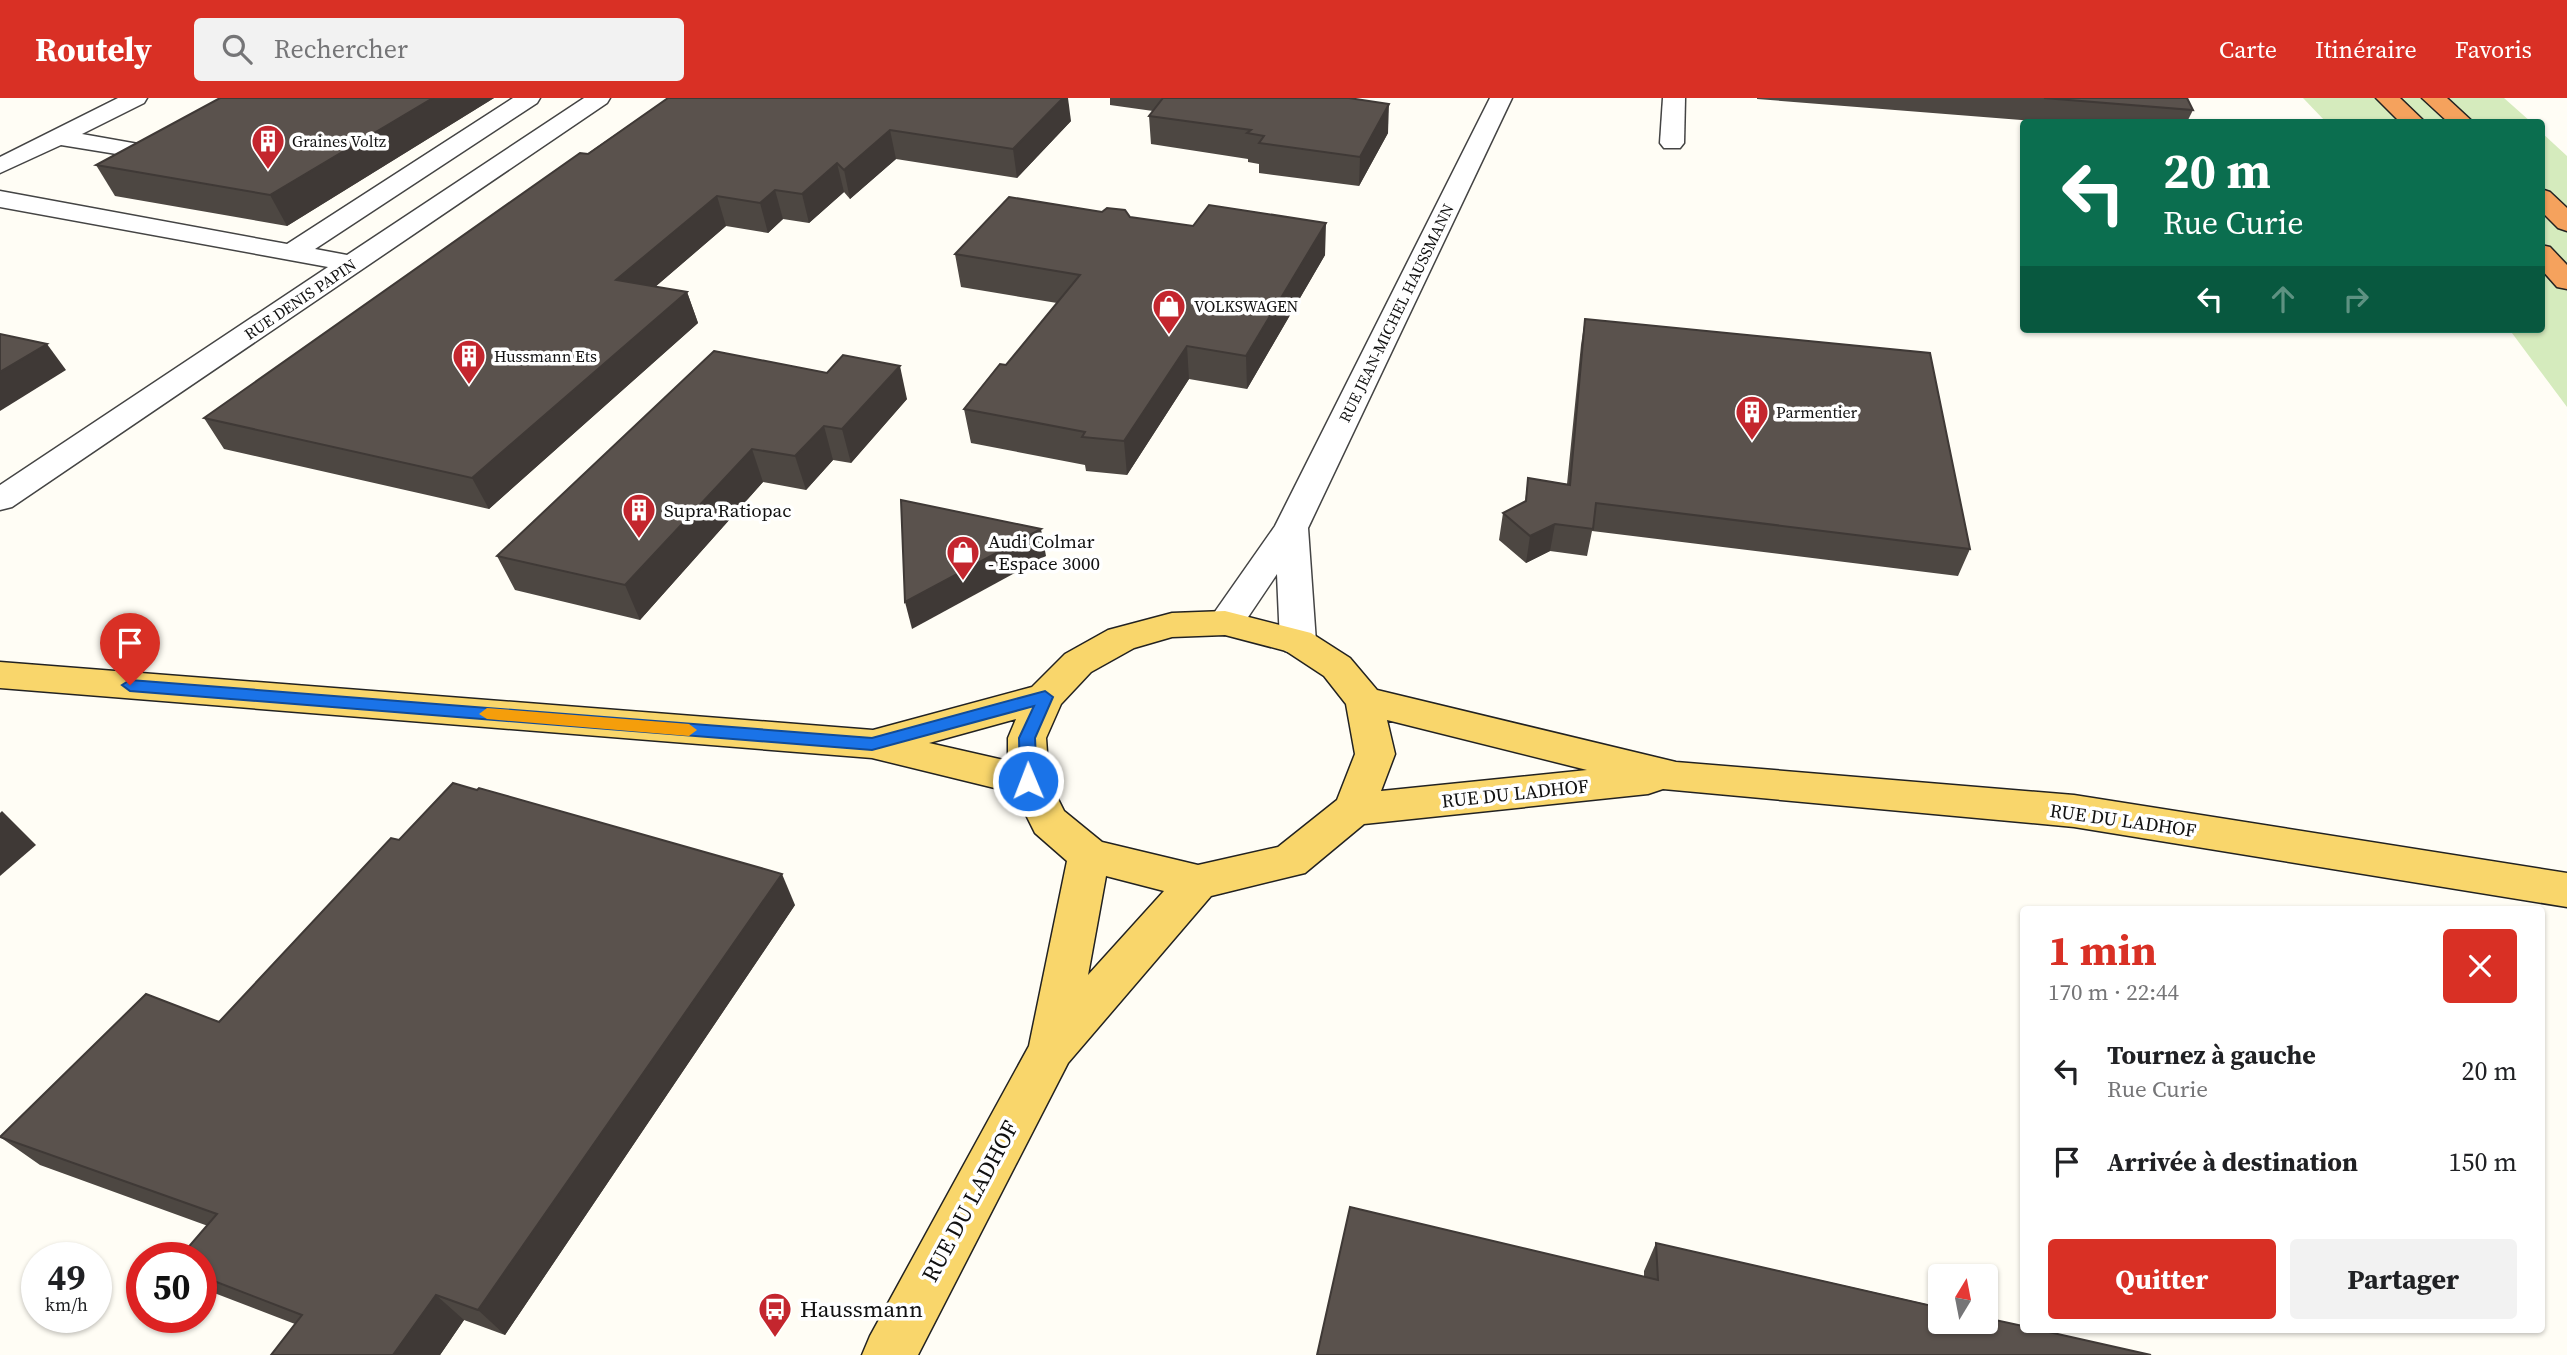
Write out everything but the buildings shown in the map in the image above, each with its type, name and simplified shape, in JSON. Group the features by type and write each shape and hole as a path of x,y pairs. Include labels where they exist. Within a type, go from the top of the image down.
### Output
{"highway":[{"path":"2387,98 2410,119"},
{"path":"2433,98 2458,119"},
{"path":"2545,201 2567,223"},
{"path":"2545,257 2567,281"}],"main road":[{"path":"1225,623 1298,642 1337,667 1364,701 1375,754 1354,809 1290,861 1198,881 1089,855 1049,822 1028,781 1027,738 1045,697 1078,663 1121,639 1172,625 1225,623"},
{"path":"0,675 872,744 1028,781"},
{"path":"872,744 1045,697"},
{"name":"RUE DU LADHOF","path":"1364,701 1676,777 2074,811 2567,890"},
{"name":"RUE DU LADHOF","path":"1354,809 1676,777"},
{"name":"RUE DU LADHOF","path":"1052,1048 1089,855"},
{"name":"RUE DU LADHOF","path":"889,1355 1052,1048 1198,881"}],"street":[{"path":"0,166 136,98"},
{"path":"291,253 529,98"},
{"name":"RUE DENIS PAPIN","path":"0,500 599,98"},
{"name":"RUE JEAN-MICHEL HAUSSMANN","path":"1225,623 1290,527 1501,98"},
{"path":"1672,143 1674,98"},
{"path":"58,137 135,150"},
{"path":"0,199 353,264"},
{"path":"1290,527 1298,642"}],"green space":[{"path":"2303,98 2504,98 2528,119 2323,119"},
{"path":"2545,136 2567,156 2567,407 2512,333 2545,333"}],"slow traffic":[{"path":"487,714 689,730"}],"place":[{"name":"Graines Voltz","path":"268,171"},
{"name":"VOLKSWAGEN","path":"1169,336"},
{"name":"Hussmann Ets","path":"469,386"},
{"name":"Parmentier","path":"1752,442"},
{"name":"Supra Ratiopac","path":"639,540"},
{"name":"Audi Colmar - Espace 3000","path":"963,582"},
{"name":"Haussmann","path":"775,1339"}],"route":[{"path":"130,685 872,744 1045,697 1027,738 1028,781"}]}
